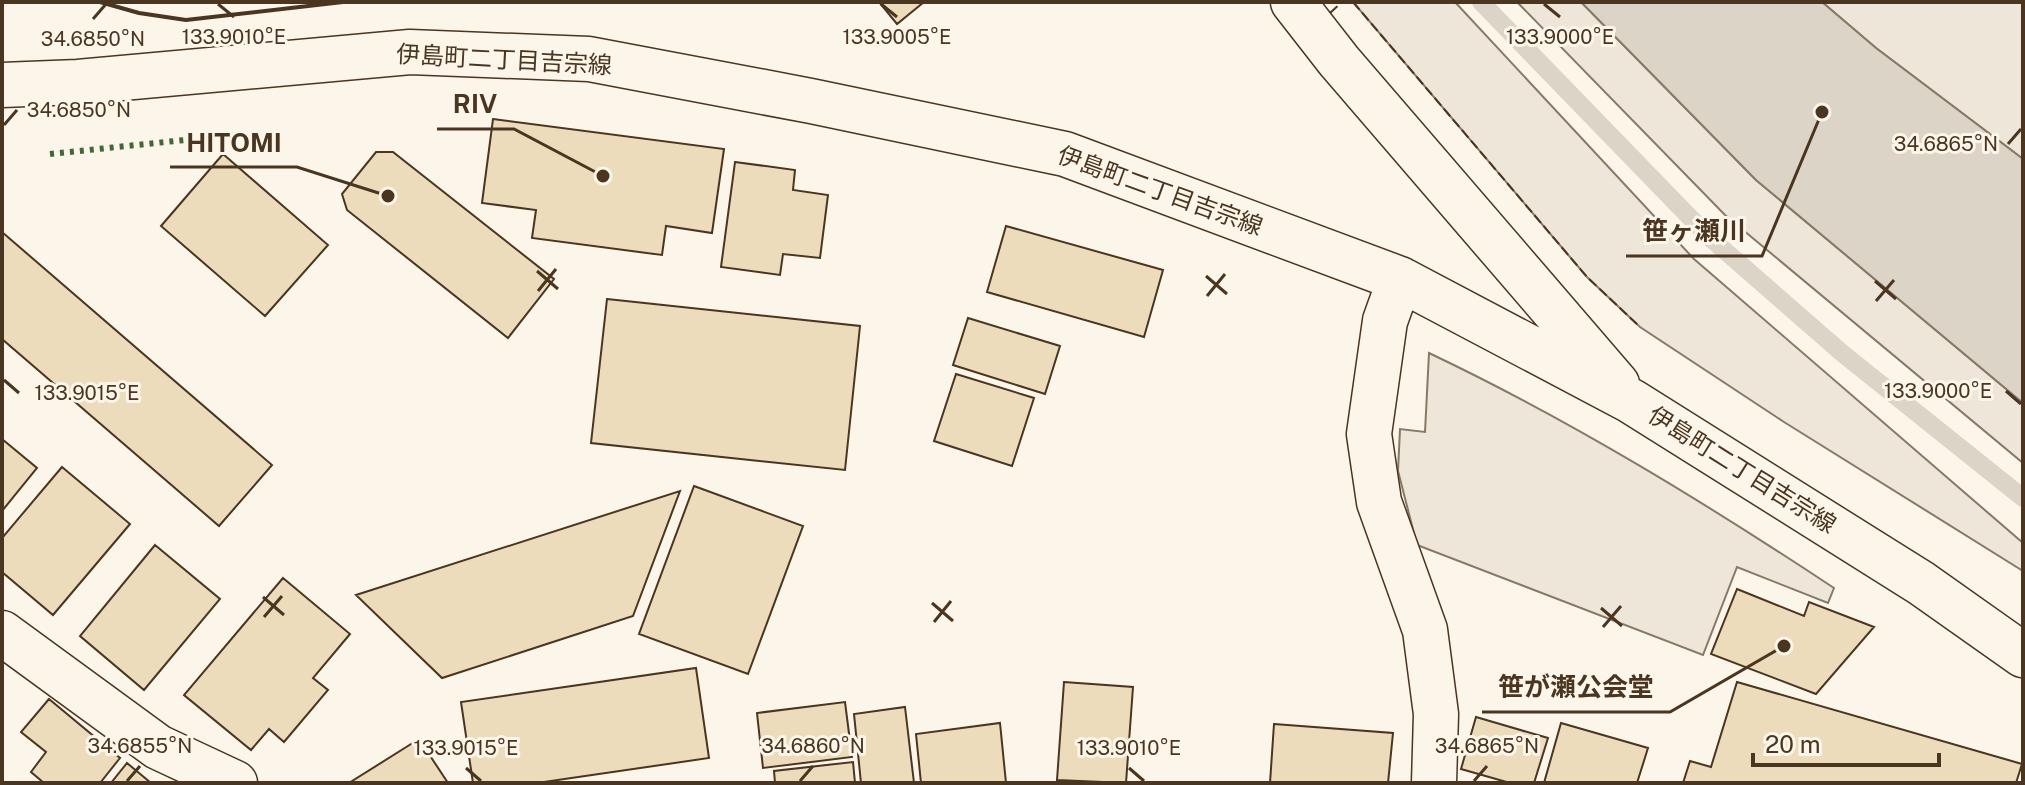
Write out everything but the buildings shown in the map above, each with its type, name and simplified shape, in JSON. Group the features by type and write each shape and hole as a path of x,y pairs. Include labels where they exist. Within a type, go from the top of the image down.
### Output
{"street":[{"path":"1293,2 1339,61 1631,401"},
{"name":"伊島町二丁目吉宗線","path":"2,85 78,82 410,52 589,59 1065,154 1400,279 1631,401 1921,583 2023,655"},
{"path":"1400,279 1385,321 1369,434 1379,502 1425,630 1436,714 1434,783"},
{"path":"2,633 158,747 235,783"}],"shaded area":[{"path":"1353,2 1455,2 1694,259 2023,543 2023,571 1784,422 1640,327 1587,277"},
{"path":"1517,2 1581,2 1756,180 2023,403 2023,463 1725,215"},
{"path":"1581,2 1822,2 1876,48 2023,159 2023,403 1756,180"},
{"path":"1822,2 2023,2 2023,159 1876,48"},
{"path":"1429,353 1585,434 1736,524 1834,588 1828,603 1737,567 1703,655 1417,545 1398,471 1400,429 1425,432"}],"waterway":[{"path":"1481,2 1708,236 1842,353 2023,498"}],"hedge":[{"path":"50,154 233,135"}],"fence":[{"path":"1330,13 1342,2"},
{"path":"1353,2 1587,277 1640,327"}],"wall":[{"path":"100,2 139,13 186,20 343,2"}],"place":[{"name":"笹ヶ瀬川","path":"1822,112"},
{"name":"RIV","path":"603,176"},
{"name":"HITOMI","path":"388,196"},
{"name":"笹が瀬公会堂","path":"1784,646"}]}
